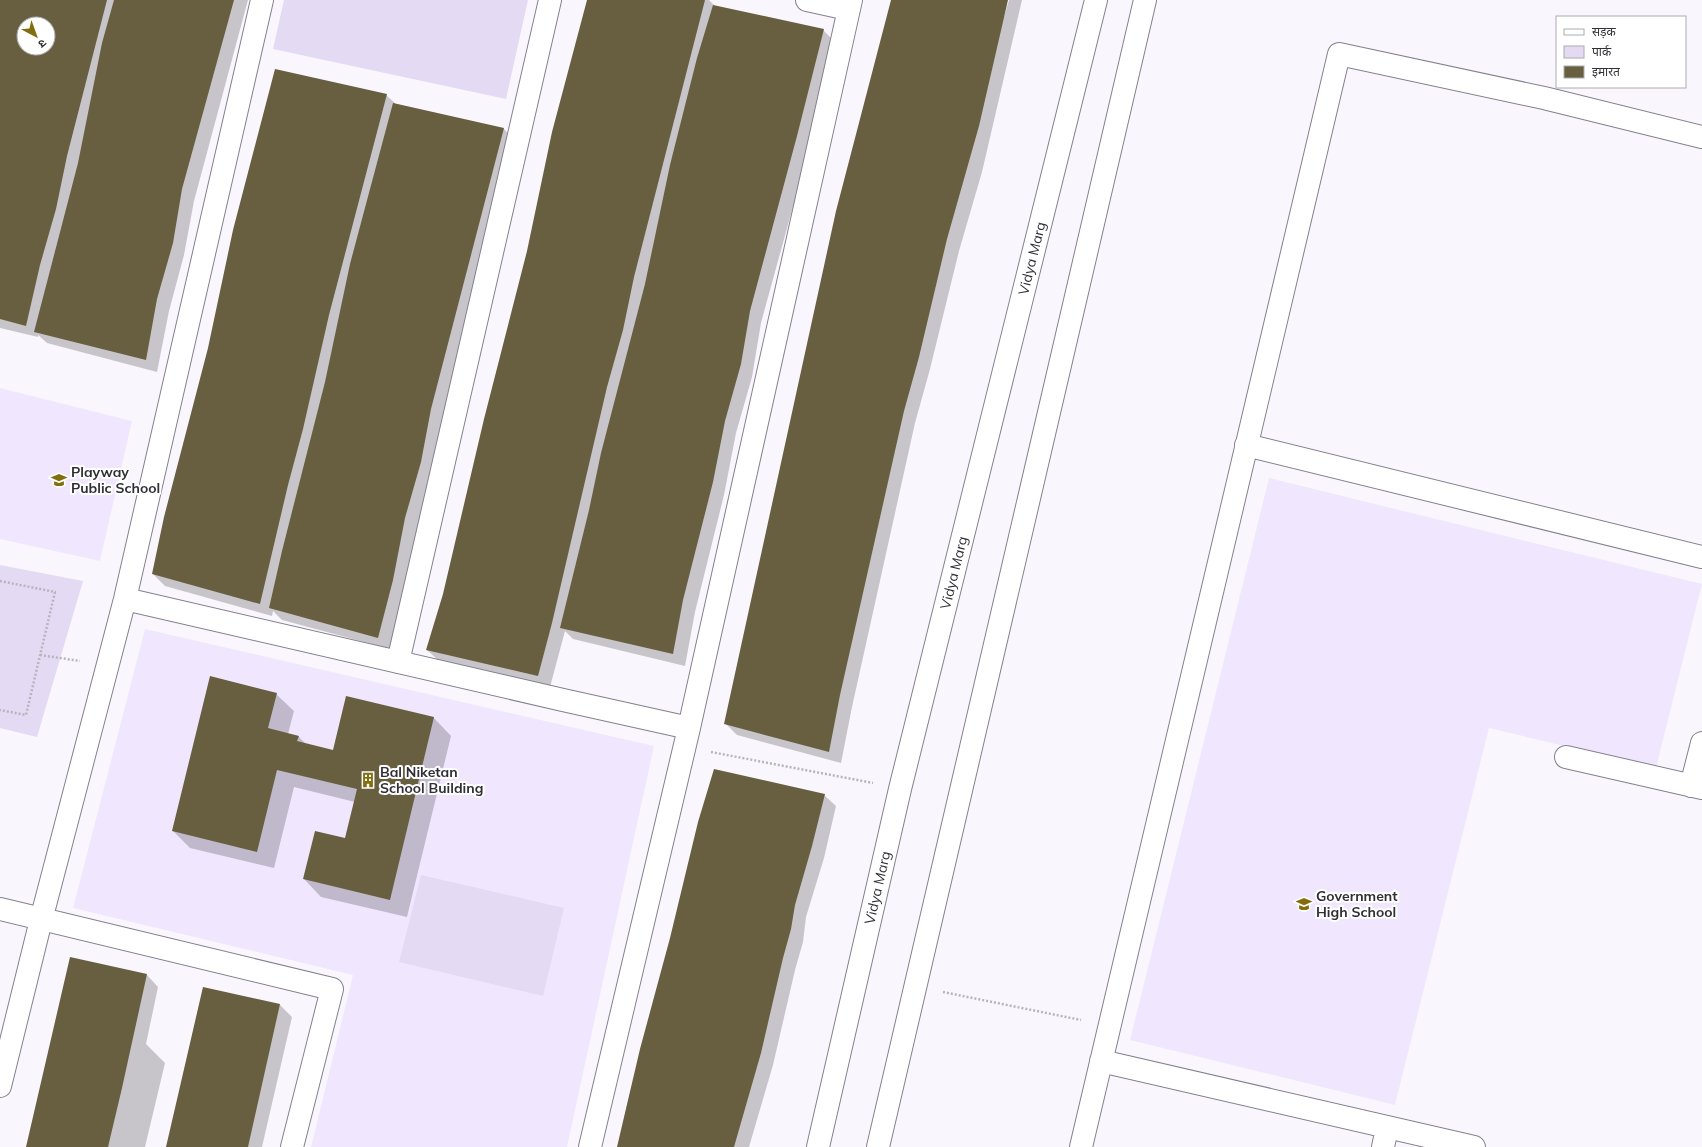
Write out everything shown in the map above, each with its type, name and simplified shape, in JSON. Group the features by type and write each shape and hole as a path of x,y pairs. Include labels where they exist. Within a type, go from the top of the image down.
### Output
{"street":[{"path":"0,1086 41,920 125,599 262,0"},
{"path":"398,662 550,0"},
{"path":"590,1147 686,737 849,5 807,0"},
{"name":"Vidya Marg","path":"818,1147 900,789 1096,0"},
{"path":"878,1147 1145,0"},
{"path":"1081,1147 1339,54 1544,98 1702,137"},
{"path":"1246,445 1702,557"},
{"path":"125,599 563,700 686,737"},
{"path":"1566,757 1696,787 1702,743"},
{"path":"0,909 332,989 292,1147"},
{"path":"1101,1060 1385,1137 1474,1147"}],"path":[{"path":"0,581 55,592 26,715 0,710"},
{"path":"40,655 108,665"},
{"path":"686,737 900,789"},
{"path":"916,986 1109,1026"}],"shaded area":[{"name":"Playway Public School","path":"0,388 132,421 100,561 0,539"},
{"name":"Government High School","path":"1269,478 1702,584 1656,768 1489,728 1395,1105 1130,1040"},
{"path":"145,629 654,746 567,1147 311,1147 353,975 73,908"}],"green space":[{"path":"284,0 528,0 506,99 273,49"},
{"path":"0,565 83,581 37,737 0,728"},
{"path":"421,875 564,908 543,996 399,962"}],"building":[{"path":"0,0 107,0 67,156 56,209 40,265 26,326 0,319"},
{"path":"114,0 234,0 182,189 173,243 157,299 146,360 34,332 78,163 102,43"},
{"path":"587,0 705,0 634,277 623,330 607,387 552,623 538,676 426,650 443,594 484,419 527,251 552,132"},
{"path":"891,0 1008,0 979,126 947,239 919,357 904,411 840,695 829,752 724,724 836,211"},
{"path":"713,5 824,29 750,311 741,364 725,421 713,482 683,600 673,654 560,628 589,510 601,453 645,284 670,165 697,58"},
{"path":"275,69 387,94 329,315 260,604 152,574 164,517 208,348 233,230"},
{"path":"393,103 504,128 431,409 421,462 405,518 393,580 378,638 269,608 325,382 350,264"},
{"name":"Bal Niketan School Building","path":"210,676 277,693 268,728 299,736 297,741 333,750 346,696 434,717 390,900 303,879 315,831 345,838 357,789 277,770 257,852 172,831"},
{"path":"714,769 825,794 795,905 791,929 761,1053 734,1147 617,1147 640,1049 670,938 698,822"},
{"path":"70,957 147,974 122,1088 108,1147 26,1147"},
{"path":"203,987 280,1004 248,1147 166,1147"}],"place":[{"name":"Playway Public School","path":"59,480"},
{"name":"Bal Niketan School Building","path":"368,780"},
{"name":"Government High School","path":"1304,904"}]}
